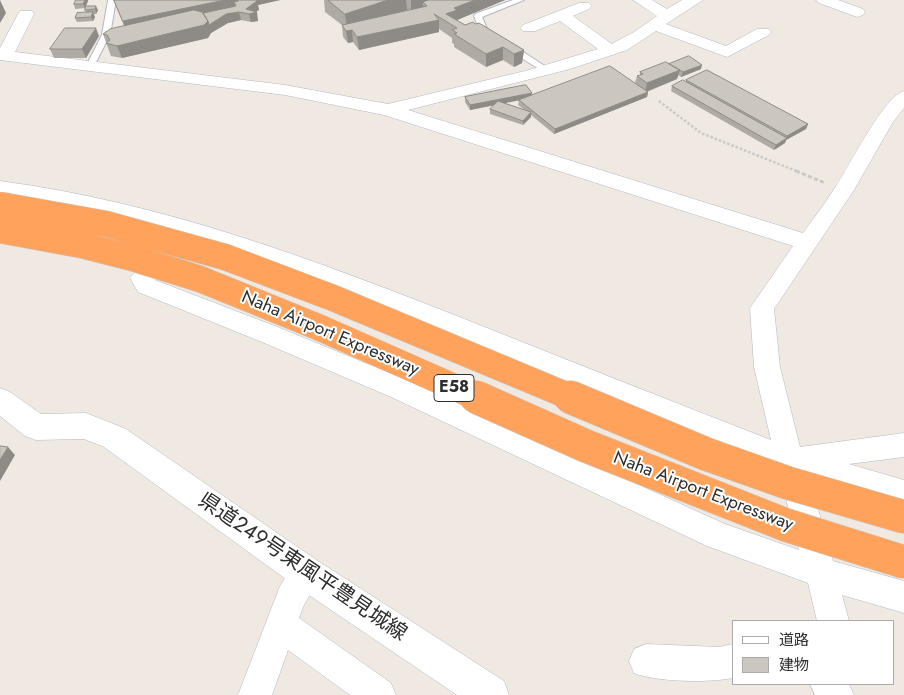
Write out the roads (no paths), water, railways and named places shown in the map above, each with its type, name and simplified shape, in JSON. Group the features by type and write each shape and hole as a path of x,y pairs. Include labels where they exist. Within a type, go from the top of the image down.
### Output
{"highway":[{"name":"Naha Airport Expressway","path":"0,205 106,224 226,258 333,298 706,454 788,482 904,517"},
{"name":"Naha Airport Expressway","path":"0,230 90,247 200,279 318,327 604,453 786,524 904,562"}],"main road":[{"name":"県道249号東風平豊見城線","path":"0,400 36,427 86,426 115,438 306,573 490,695"}],"street":[{"path":"641,0 661,20 727,52 763,32"},
{"path":"388,110 585,60 624,45 684,4 696,0"},
{"path":"824,0 857,12"},
{"path":"529,28 584,6"},
{"path":"26,14 2,55 284,90 388,110 806,242"},
{"path":"561,15 610,50"},
{"path":"832,620 821,572 789,460 767,367 762,308 806,242 844,190 885,120 904,96"},
{"path":"0,188 115,207 266,251 789,460 904,493"},
{"path":"184,226 142,278 146,286 271,335 400,389 718,536 821,572 904,597"},
{"path":"789,460 904,445"},
{"path":"255,695 291,598 306,573"},
{"path":"281,625 379,695"},
{"path":"646,661 720,664 732,661"}],"lane":[{"path":"90,66 106,35 112,0"},
{"path":"520,0 478,16 485,32 547,70"}]}
